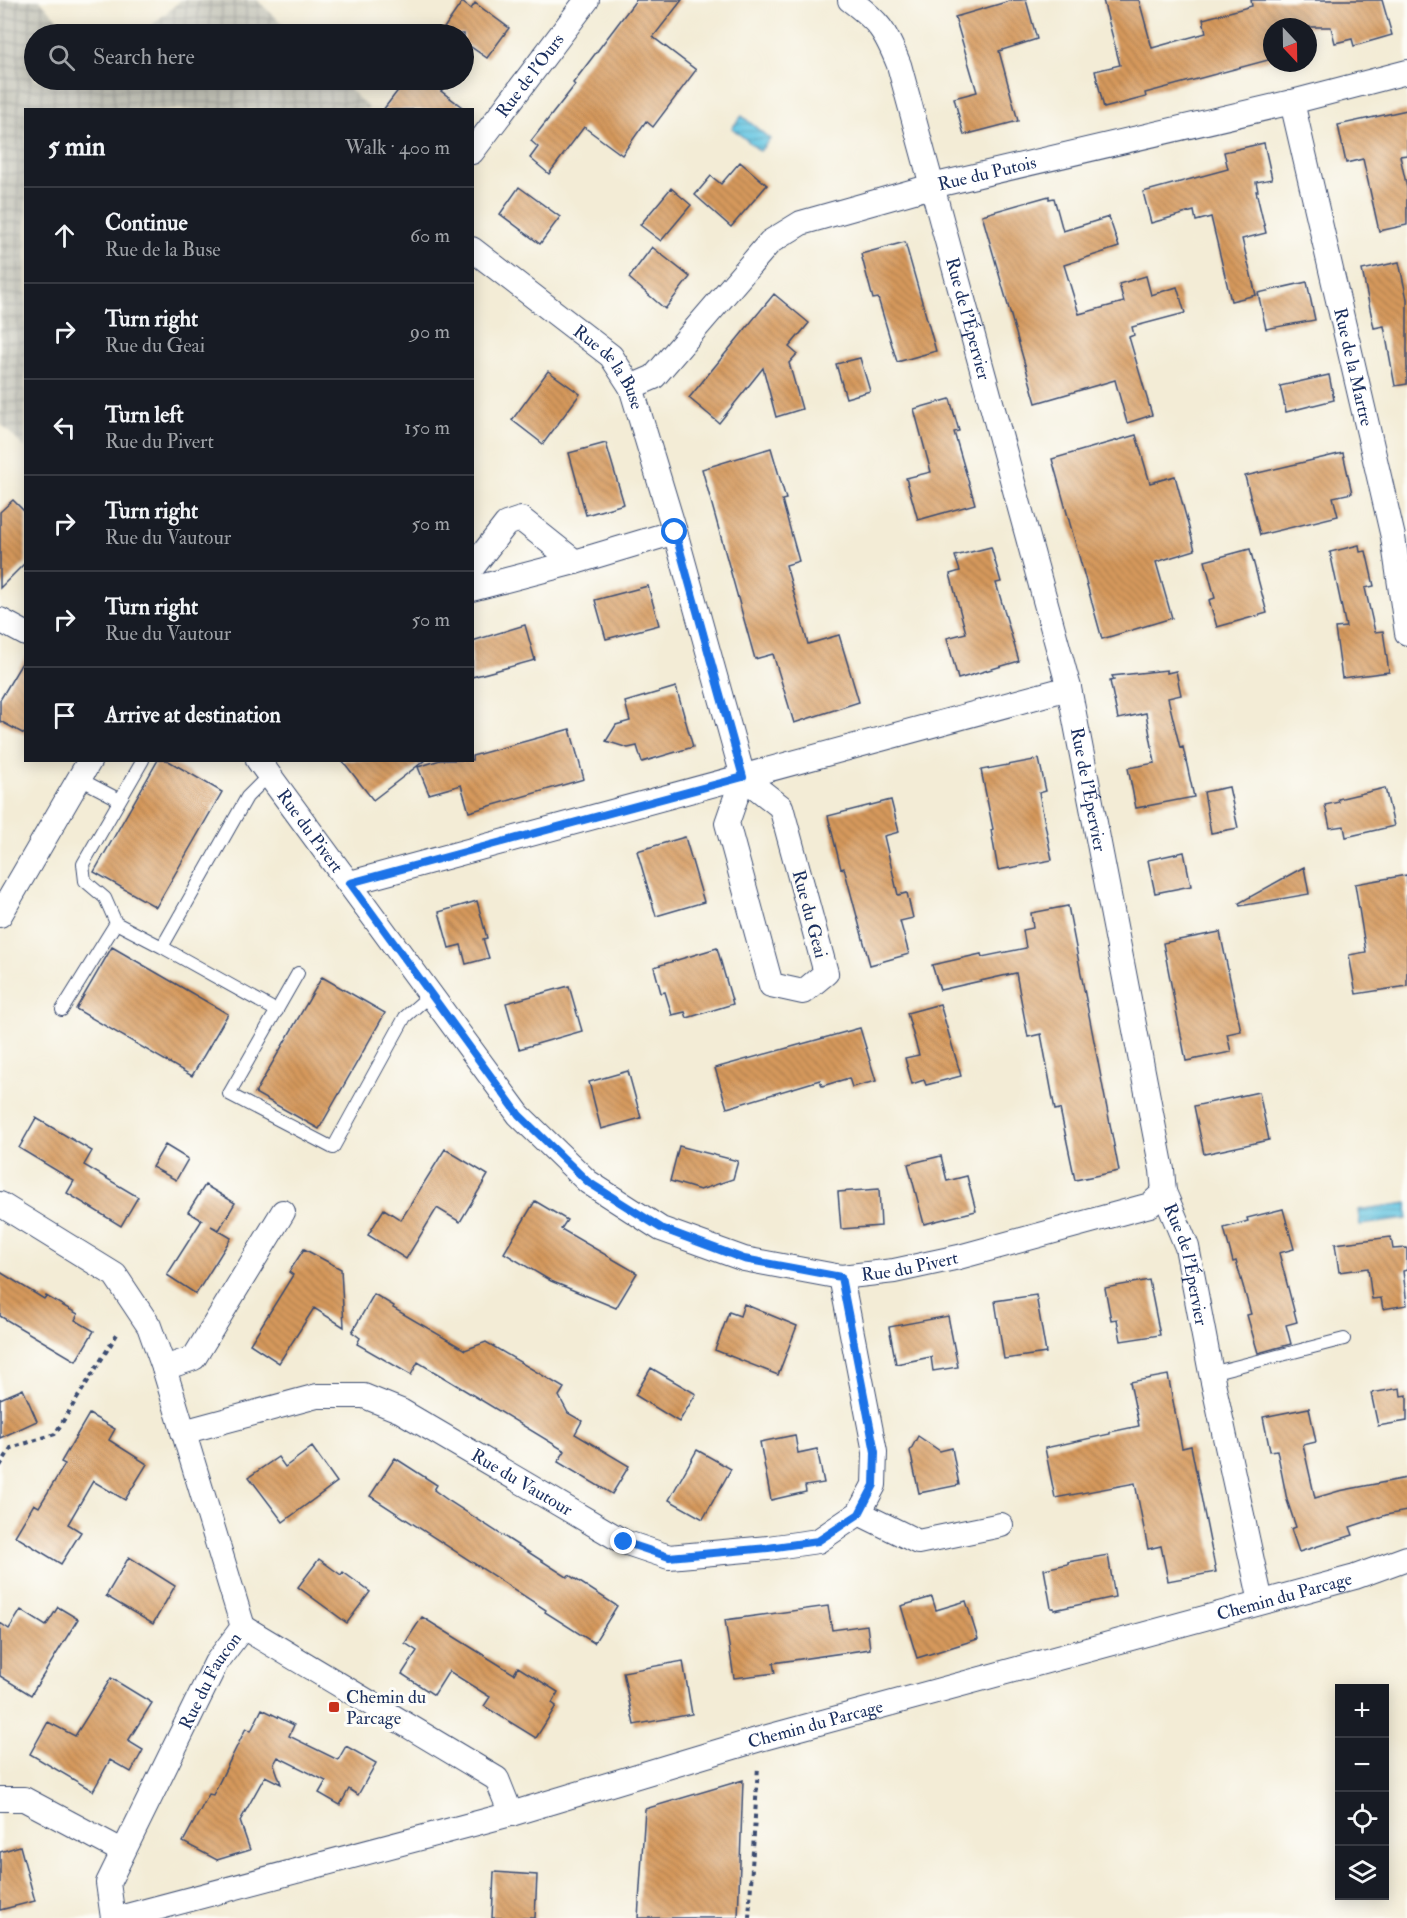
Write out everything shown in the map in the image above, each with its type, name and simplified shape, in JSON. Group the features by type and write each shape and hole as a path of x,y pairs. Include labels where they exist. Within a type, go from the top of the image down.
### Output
{"street":[{"name":"Rue de l'Ours","path":"474,149 587,0"},
{"name":"Rue de l'Épervier","path":"850,0 873,18 888,38 899,64 1069,687 1162,1170 1164,1192 1187,1247 1211,1373 1261,1602"},
{"name":"Rue du Putois","path":"632,387 654,377 770,242 801,223 932,186 1292,102 1407,72"},
{"name":"Rue de la Martre","path":"1292,102 1393,537 1407,633"},
{"name":"Rue de la Buse","path":"474,251 611,356 632,387 743,777"},
{"path":"474,565 506,524 521,519 575,562"},
{"path":"474,588 575,562 675,532"},
{"path":"0,620 24,633"},
{"path":"350,883 1069,687"},
{"name":"Rue du Pivert","path":"264,768 519,1115 588,1182 661,1228 744,1259 841,1277 894,1271 959,1257 1150,1205 1164,1192"},
{"path":"0,915 85,770"},
{"name":"Rue du Geai","path":"743,777 781,807 826,973 803,992 771,985 727,823 743,777"},
{"name":"Rue du Faucon","path":"0,1204 115,1275 149,1326 243,1627 216,1663 122,1851 108,1883 113,1918"},
{"path":"164,1368 194,1358 283,1212"},
{"name":"Rue du Vautour","path":"183,1432 317,1396 364,1396 401,1410 624,1542 669,1557 818,1541 859,1514 874,1485 875,1452 841,1277"},
{"path":"859,1514 918,1542 1001,1525"},
{"name":"Chemin du Parcage","path":"119,1918 511,1814 760,1739 1354,1577 1407,1558"},
{"path":"243,1627 496,1779 511,1814"},
{"path":"0,1799 24,1799 122,1851"}],"lane":[{"path":"142,762 83,864 85,881 105,898 116,923 277,1011"},
{"path":"162,947 264,768"},
{"path":"85,770 120,800"},
{"path":"63,1010 116,923"},
{"path":"298,973 229,1094 333,1148 405,1017 431,994"},
{"path":"1211,1373 1344,1339"}],"path":[{"path":"0,1466 11,1448 55,1434 135,1305"},
{"path":"749,1918 760,1739"}],"shaded area":[{"path":"0,0 40,0 62,24 24,24 24,90 350,90 369,108 24,108 24,447 0,423"},
{"path":"181,0 257,0 282,24 153,24"}],"water":[{"path":"742,116 770,139 760,151 732,128"},
{"path":"1407,1203 1407,1219 1360,1225 1358,1210"}],"building":[{"path":"636,0 682,0 653,37 696,70 653,127 646,121 622,155 584,127 549,174 530,158 538,147 531,141 575,85 573,83"},
{"path":"1013,0 1026,0 1037,39 999,51 1018,121 964,135 954,98 977,92 955,17"},
{"path":"1103,0 1139,0 1152,48 1206,33 1203,19 1252,6 1251,0 1382,0 1392,35 1354,46 1352,39 1335,43 1331,27 1317,27 1317,18 1263,18 1263,61 1145,93 1146,97 1104,108 1095,71 1120,65"},
{"path":"462,2 471,9 475,3 509,28 487,58 474,49 474,24 447,24"},
{"path":"398,90 442,90 463,108 385,108"},
{"path":"1407,110 1407,155 1400,156 1407,188 1407,225 1379,231 1363,159 1346,163 1338,125"},
{"path":"1264,143 1272,179 1256,182 1258,191 1256,191 1266,233 1242,239 1256,295 1231,301 1211,217 1196,221 1194,211 1151,223 1143,192 1228,169 1224,152"},
{"path":"740,162 767,185 731,227 695,195 711,176 721,184"},
{"path":"519,187 560,217 540,244 500,214"},
{"path":"671,188 691,205 661,241 640,225"},
{"path":"1049,196 1049,199 1054,198 1063,231 1109,217 1119,247 1064,265 1079,314 1124,302 1119,284 1146,276 1151,295 1177,287 1185,313 1132,327 1134,335 1129,337 1152,415 1127,423 1115,380 1036,403 982,215"},
{"path":"905,242 936,351 897,362 878,298 873,299 861,254"},
{"path":"652,247 690,277 665,309 629,278"},
{"path":"1399,262 1407,299 1407,384 1395,386 1384,326 1374,328 1362,270"},
{"path":"1307,282 1315,320 1266,329 1258,293"},
{"path":"774,294 809,323 789,347 797,354 789,363 802,409 776,417 763,368 719,423 689,398"},
{"path":"860,358 870,391 846,398 836,364"},
{"path":"548,371 580,394 543,444 512,420"},
{"path":"1329,375 1334,400 1286,412 1280,386"},
{"path":"950,399 959,431 954,432 975,504 918,520 906,478 931,472 914,409"},
{"path":"1136,435 1150,483 1175,476 1195,550 1156,562 1172,618 1102,639 1052,459"},
{"path":"606,443 624,504 586,515 569,453"},
{"path":"771,448 786,499 782,500 799,561 786,565 808,644 839,635 859,702 794,723 773,654 755,659 702,469"},
{"path":"1343,453 1352,493 1333,497 1338,516 1260,535 1245,476"},
{"path":"13,500 24,511 24,564 0,588 0,512"},
{"path":"1359,545 1360,552 1366,551 1374,586 1365,588 1375,632 1383,631 1389,672 1342,678 1335,628 1346,627 1330,552"},
{"path":"991,547 1001,582 996,583 1019,661 958,679 947,638 966,633 950,574 960,571 955,556"},
{"path":"1250,549 1267,613 1217,627 1209,600 1215,598 1205,561"},
{"path":"648,586 659,625 606,639 595,600"},
{"path":"525,625 535,660 474,676 474,640"},
{"path":"24,659 24,734 0,721 0,700"},
{"path":"1167,670 1167,673 1176,671 1181,695 1168,698 1180,748 1183,747 1194,797 1136,808 1128,768 1155,763 1146,713 1118,719 1110,681 1114,680 1112,676"},
{"path":"676,687 693,747 642,762 637,746 628,748 606,741 616,725 630,721 625,702"},
{"path":"570,729 584,779 469,812 461,785 429,794 418,767 434,762 474,762 474,755"},
{"path":"1039,759 1046,791 1039,793 1052,860 998,870 991,830 993,829 981,770"},
{"path":"157,762 170,762 222,792 156,907 94,872"},
{"path":"344,762 422,762 373,800"},
{"path":"1229,787 1238,828 1211,833 1204,792"},
{"path":"1385,788 1394,826 1346,837 1344,826 1330,828 1325,805 1339,802 1338,799"},
{"path":"891,800 899,832 884,836 898,895 907,893 913,918 900,921 909,954 870,965 844,868 841,869 828,816"},
{"path":"685,837 704,902 656,916 637,851"},
{"path":"1184,852 1191,886 1155,893 1148,860"},
{"path":"1304,867 1309,894 1240,906 1239,903"},
{"path":"1407,875 1407,986 1356,994 1349,955 1366,952 1355,884"},
{"path":"477,901 487,938 483,939 489,958 466,964 461,945 449,948 439,912"},
{"path":"1068,906 1119,1171 1075,1180 1060,1109 1055,1110 1041,1034 1028,1037 1016,973 940,990 932,965 981,954 982,957 1026,948 1023,930 1033,928 1031,913"},
{"path":"1220,932 1241,1031 1227,1034 1231,1052 1186,1061 1163,943"},
{"path":"112,947 228,1014 192,1076 76,1009"},
{"path":"717,948 733,1004 687,1018 685,1012 672,1015 665,992 661,993 654,967"},
{"path":"322,977 385,1013 319,1129 255,1093"},
{"path":"569,986 582,1031 519,1049 506,1003"},
{"path":"940,1004 961,1076 926,1085 924,1080 912,1084 905,1058 919,1055 907,1013"},
{"path":"860,1028 876,1081 852,1087 849,1078 822,1086 820,1080 727,1108 715,1068"},
{"path":"628,1071 641,1118 601,1129 589,1082"},
{"path":"1259,1092 1269,1140 1204,1154 1194,1106"},
{"path":"36,1118 92,1151 84,1165 138,1197 121,1226 67,1193 74,1181 19,1148"},
{"path":"165,1145 188,1159 176,1180 152,1167"},
{"path":"679,1146 738,1161 733,1179 700,1190 670,1181"},
{"path":"445,1149 488,1175 460,1222 437,1208 406,1259 368,1235 384,1209 401,1220"},
{"path":"941,1156 947,1181 967,1176 976,1211 924,1224 908,1164"},
{"path":"205,1185 235,1203 219,1230 211,1226 231,1238 196,1294 167,1275 202,1220 188,1212"},
{"path":"879,1189 881,1226 841,1229 838,1192"},
{"path":"535,1201 567,1220 561,1229 637,1273 616,1308 551,1281 504,1253"},
{"path":"1283,1209 1294,1249 1279,1253 1297,1322 1286,1325 1291,1344 1258,1353 1247,1315 1251,1314 1224,1228 1248,1221 1247,1218"},
{"path":"1391,1237 1393,1249 1407,1248 1407,1270 1403,1271 1407,1305 1383,1309 1381,1298 1372,1299 1368,1268 1339,1272 1335,1244"},
{"path":"304,1249 341,1269 344,1327 314,1308 279,1363 250,1344 293,1275 289,1272"},
{"path":"0,1272 44,1299 46,1296 78,1314 75,1320 94,1331 76,1361 0,1316"},
{"path":"1149,1280 1160,1335 1121,1341 1117,1319 1111,1320 1105,1288"},
{"path":"374,1294 394,1306 393,1308 465,1350 486,1342 564,1388 559,1396 568,1413 582,1421 575,1434 629,1466 612,1494 558,1462 565,1451 418,1362 411,1375 357,1344 360,1338 352,1332"},
{"path":"1036,1295 1046,1353 1004,1359 995,1301"},
{"path":"744,1304 797,1326 778,1375 715,1350 729,1312 740,1316"},
{"path":"948,1316 958,1367 933,1371 931,1357 896,1364 889,1327"},
{"path":"651,1368 696,1394 679,1422 635,1395"},
{"path":"1168,1375 1182,1448 1191,1446 1216,1572 1168,1581 1161,1546 1148,1549 1135,1483 1055,1498 1045,1448 1139,1426 1130,1382"},
{"path":"1400,1388 1401,1396 1407,1395 1407,1421 1378,1426 1371,1393"},
{"path":"23,1389 37,1421 0,1438 0,1399"},
{"path":"1309,1408 1316,1442 1303,1445 1315,1498 1407,1478 1407,1511 1386,1515 1350,1527 1353,1535 1299,1552 1291,1529 1296,1527 1287,1500 1277,1450 1270,1451 1263,1417"},
{"path":"89,1414 115,1429 109,1440 147,1464 125,1500 93,1481 68,1524 81,1532 61,1564 15,1536 34,1504 39,1507 65,1464 61,1462"},
{"path":"795,1435 798,1453 817,1449 824,1483 805,1486 806,1492 771,1500 760,1442"},
{"path":"918,1436 940,1451 952,1448 959,1485 919,1493 910,1451"},
{"path":"312,1447 337,1482 283,1522 249,1477 278,1457 285,1467"},
{"path":"697,1450 731,1469 703,1519 669,1500"},
{"path":"395,1458 437,1485 434,1490 449,1501 567,1577 569,1575 617,1606 594,1643 370,1496"},
{"path":"1108,1555 1115,1597 1054,1610 1051,1608 1044,1569"},
{"path":"129,1557 175,1586 153,1624 106,1596"},
{"path":"319,1559 341,1575 343,1572 370,1592 347,1623 298,1587"},
{"path":"932,1597 936,1610 966,1601 978,1639 917,1658 901,1606"},
{"path":"828,1606 832,1630 867,1625 870,1649 773,1663 775,1673 734,1678 725,1620"},
{"path":"58,1607 78,1619 31,1695 0,1676 0,1623 9,1629 21,1610 46,1626"},
{"path":"422,1617 514,1674 518,1667 558,1692 552,1703 556,1706 536,1738 484,1706 490,1697 449,1671 434,1695 402,1674 417,1651 405,1643"},
{"path":"683,1661 692,1714 634,1725 623,1672"},
{"path":"111,1678 152,1703 128,1741 143,1750 131,1772 110,1760 93,1791 30,1754 48,1722 75,1736"},
{"path":"262,1709 294,1725 289,1736 338,1760 346,1746 376,1763 358,1795 349,1789 340,1805 319,1793 326,1781 278,1757 274,1764 281,1784 265,1776 240,1821 250,1850 217,1860 183,1842 209,1794 213,1795 246,1728 251,1731"},
{"path":"743,1780 738,1918 638,1918 645,1809"},
{"path":"20,1846 35,1901 0,1910 0,1852"},
{"path":"494,1872 537,1875 535,1918 492,1918"}],"place":[{"name":"Chemin du Parcage","path":"334,1707"}],"route":[{"path":"624,1542 669,1557 768,1548 818,1541 859,1514 874,1485 875,1452 841,1277 744,1259 661,1228 588,1182 519,1115 350,883 743,777 675,532"}]}
